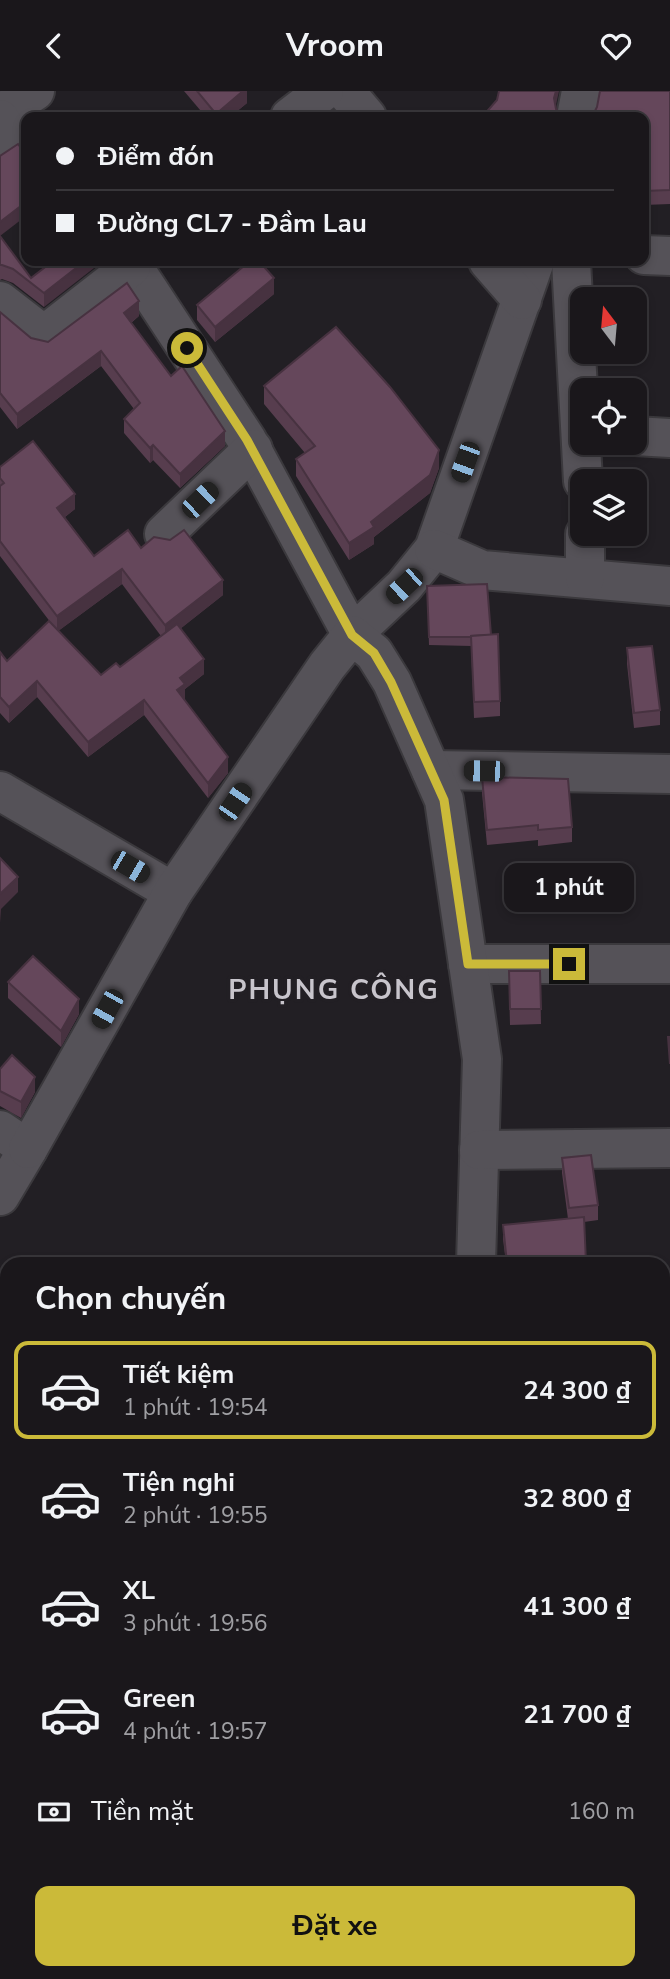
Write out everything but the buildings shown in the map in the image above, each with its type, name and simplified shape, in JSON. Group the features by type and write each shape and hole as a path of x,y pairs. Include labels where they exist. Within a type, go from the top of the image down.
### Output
{"street":[{"path":"21,112 35,91"},
{"path":"297,112 324,91"},
{"path":"345,91 363,112"},
{"path":"577,112 581,91"},
{"path":"7,134 21,112"},
{"path":"649,255 670,256"},
{"path":"0,300 44,335 126,266"},
{"path":"129,266 253,449 352,635 374,653 391,682 444,800 482,1059 476,1257"},
{"path":"492,266 522,300"},
{"path":"0,1196 14,1139 173,893 327,666 352,635 404,586 434,549 534,266"},
{"path":"571,266 579,378"},
{"path":"647,437 670,438"},
{"path":"164,534 253,449"},
{"path":"585,546 585,578"},
{"path":"434,549 482,570 670,586"},
{"path":"431,770 670,774"},
{"path":"0,791 173,893"},
{"path":"468,964 670,964"},
{"path":"480,1150 670,1148"}],"district":[{"name":"PHỤNG CÔNG","path":"334,990"}],"route":[{"path":"187,348 247,440 352,635 374,653 391,682 444,800 468,964 569,964"}]}
